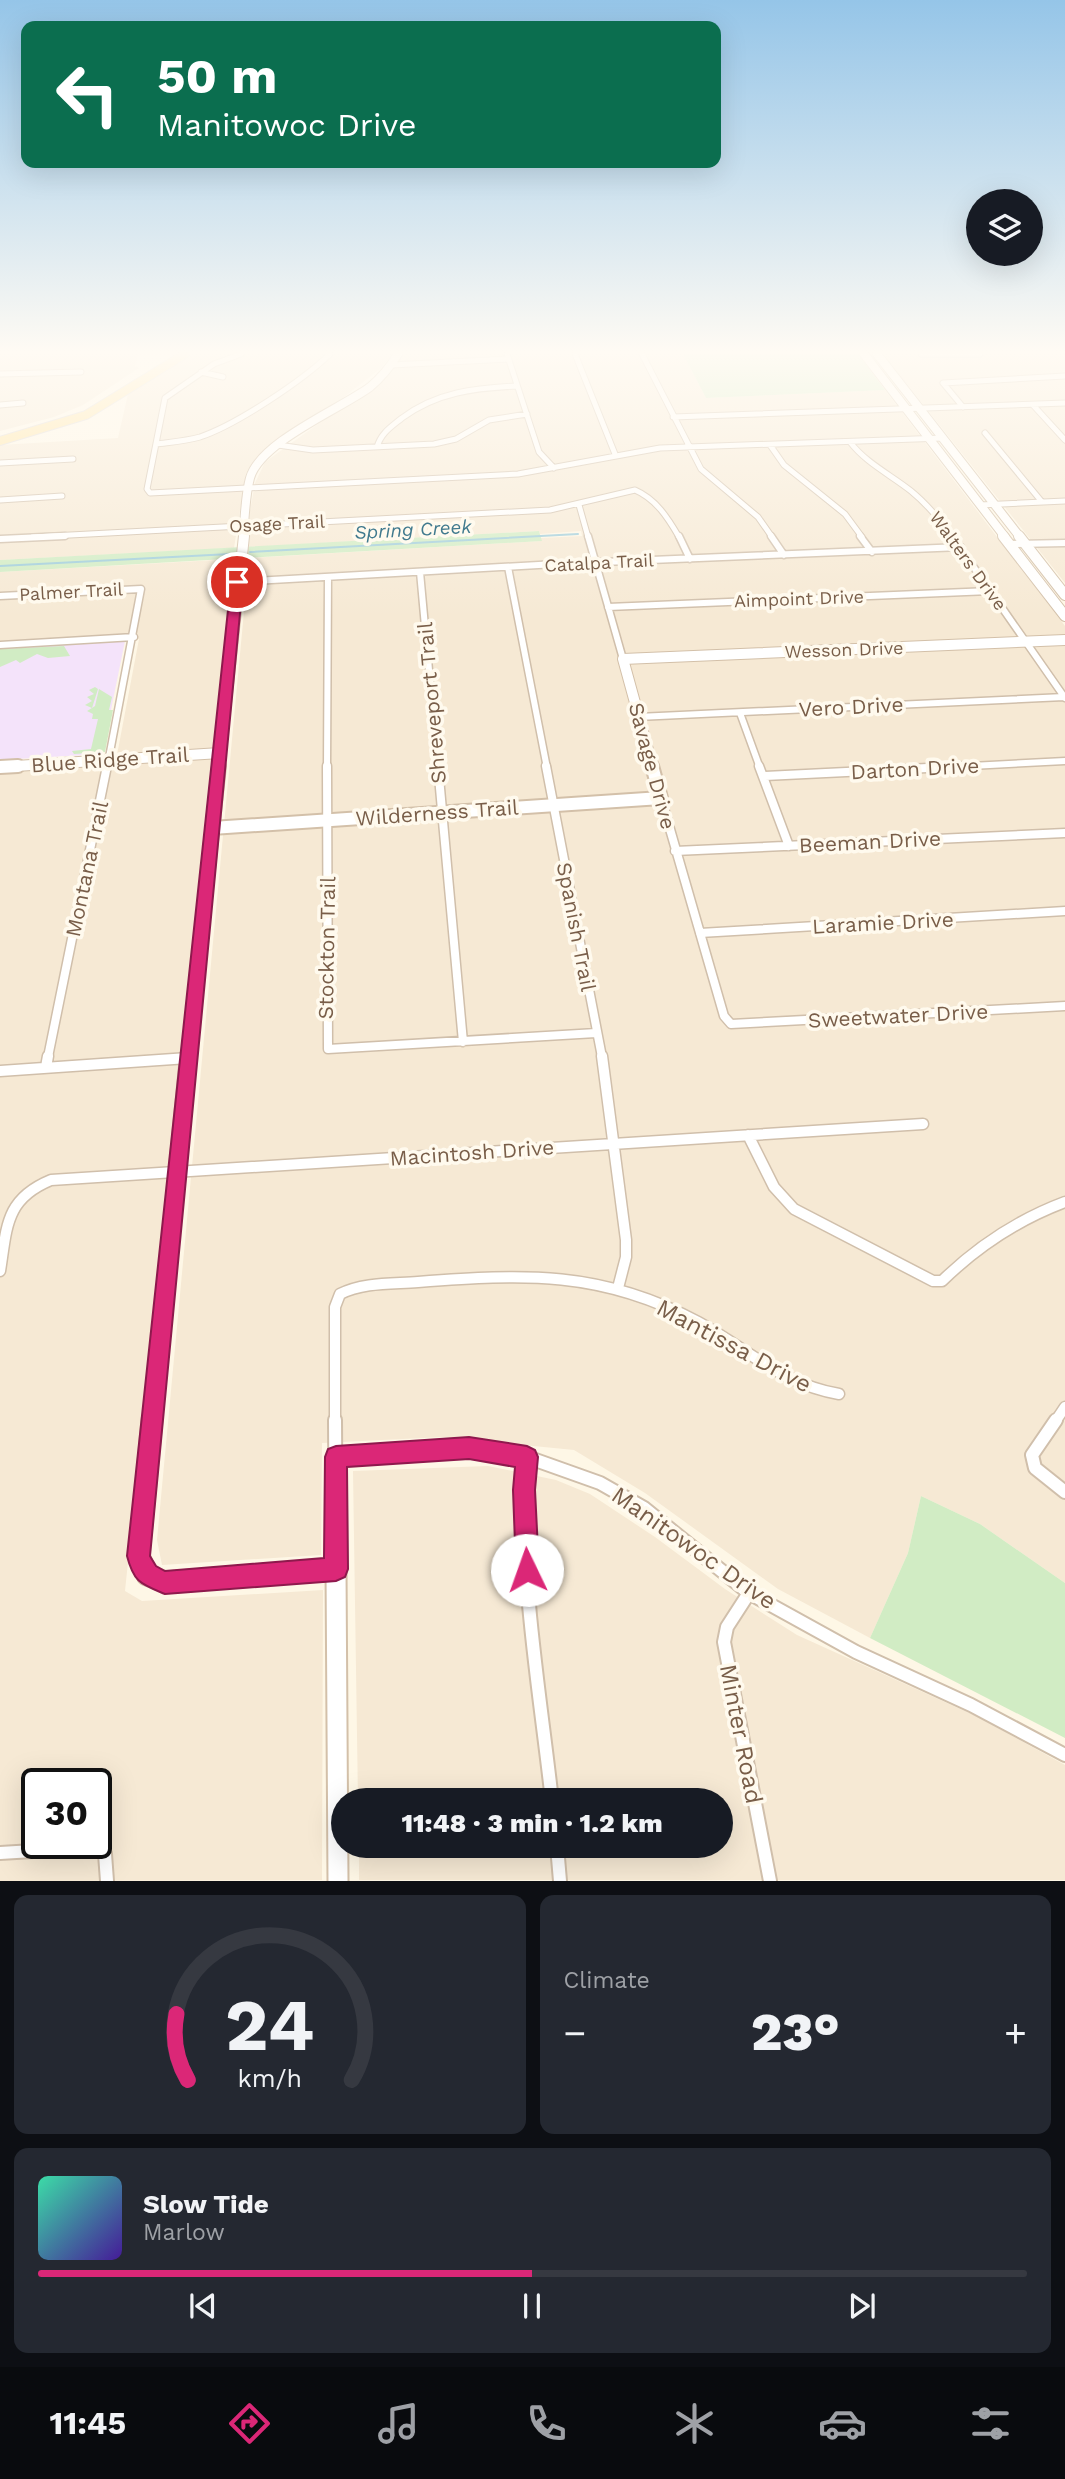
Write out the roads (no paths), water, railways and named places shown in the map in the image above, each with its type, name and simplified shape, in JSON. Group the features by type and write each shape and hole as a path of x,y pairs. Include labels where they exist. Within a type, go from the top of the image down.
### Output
{"street":[{"path":"173,442 156,444 147,489 149,493 518,474 615,454 689,447 856,442"},
{"path":"283,442 254,466 243,526 139,1556 147,1575 165,1583 336,1569"},
{"path":"377,447 378,442"},
{"path":"278,445 313,450 443,442"},
{"path":"536,442 539,452 554,468"},
{"path":"610,442 615,454"},
{"path":"686,442 704,473 758,517 783,555"},
{"name":"Walters Drive","path":"850,442 859,454 922,501 961,547 1065,698"},
{"path":"931,442 1065,616"},
{"path":"946,442 1065,595"},
{"path":"992,442 1042,502"},
{"path":"770,445 788,468 830,499 845,514 872,552"},
{"path":"0,463 73,459"},
{"name":"Osage Trail","path":"0,539 545,510 579,505 635,490 641,492 667,517 690,559"},
{"path":"0,499 62,496"},
{"path":"980,505 1065,501"},
{"name":"Savage Drive","path":"579,505 675,851 724,1016 731,1024"},
{"path":"1010,544 1065,542"},
{"name":"Catalpa Trail","path":"237,582 595,562 961,547"},
{"name":"Spanish Trail","path":"508,567 596,1033 606,1072 626,1240 626,1257 618,1288"},
{"name":"Shreveport Trail","path":"420,572 463,1042"},
{"name":"Stockton Trail","path":"328,577 328,1049 596,1033"},
{"name":"Palmer Trail","path":"0,596 141,589"},
{"name":"Montana Trail","path":"46,1067 110,760 141,589"},
{"name":"Aimpoint Drive","path":"608,607 990,591"},
{"path":"0,645 134,637"},
{"name":"Wesson Drive","path":"623,659 1065,639"},
{"name":"Vero Drive","path":"638,717 1065,698"},
{"path":"740,713 789,846"},
{"name":"Blue Ridge Trail","path":"0,767 220,753"},
{"name":"Darton Drive","path":"765,776 1065,761"},
{"name":"Wilderness Trail","path":"212,828 661,798"},
{"name":"Beeman Drive","path":"675,851 1065,833"},
{"name":"Laramie Drive","path":"700,933 1065,911"},
{"name":"Sweetwater Drive","path":"731,1024 1065,1006"},
{"path":"0,1071 188,1058"},
{"name":"Macintosh Drive","path":"0,1271 11,1211 23,1191 51,1180 923,1124"},
{"path":"748,1135 774,1187 794,1209 933,1281 942,1281 966,1257 1002,1231 1037,1212 1065,1202"},
{"name":"Mantissa Drive","path":"336,1457 335,1307 340,1294 357,1288 523,1274 573,1278 618,1288 690,1319 806,1389 839,1394"},
{"path":"1065,1407 1033,1449 1032,1460 1040,1474 1065,1492"},
{"name":"Manitowoc Drive","path":"336,1457 469,1448 527,1457 569,1470 623,1495 749,1593 867,1658 971,1705 1065,1755"},
{"path":"336,1457 339,1788"},
{"path":"527,1457 524,1490 527,1570 551,1788"},
{"name":"Minter Road","path":"749,1593 727,1627 724,1642 770,1881"},
{"path":"0,1853 98,1847 105,1854 107,1881"},
{"path":"338,1881 339,1858"},
{"path":"558,1858 560,1881"}],"waterway":[{"name":"Spring Creek","path":"250,552 578,534"},
{"name":"Spring Creek","path":"0,566 230,554"}]}
